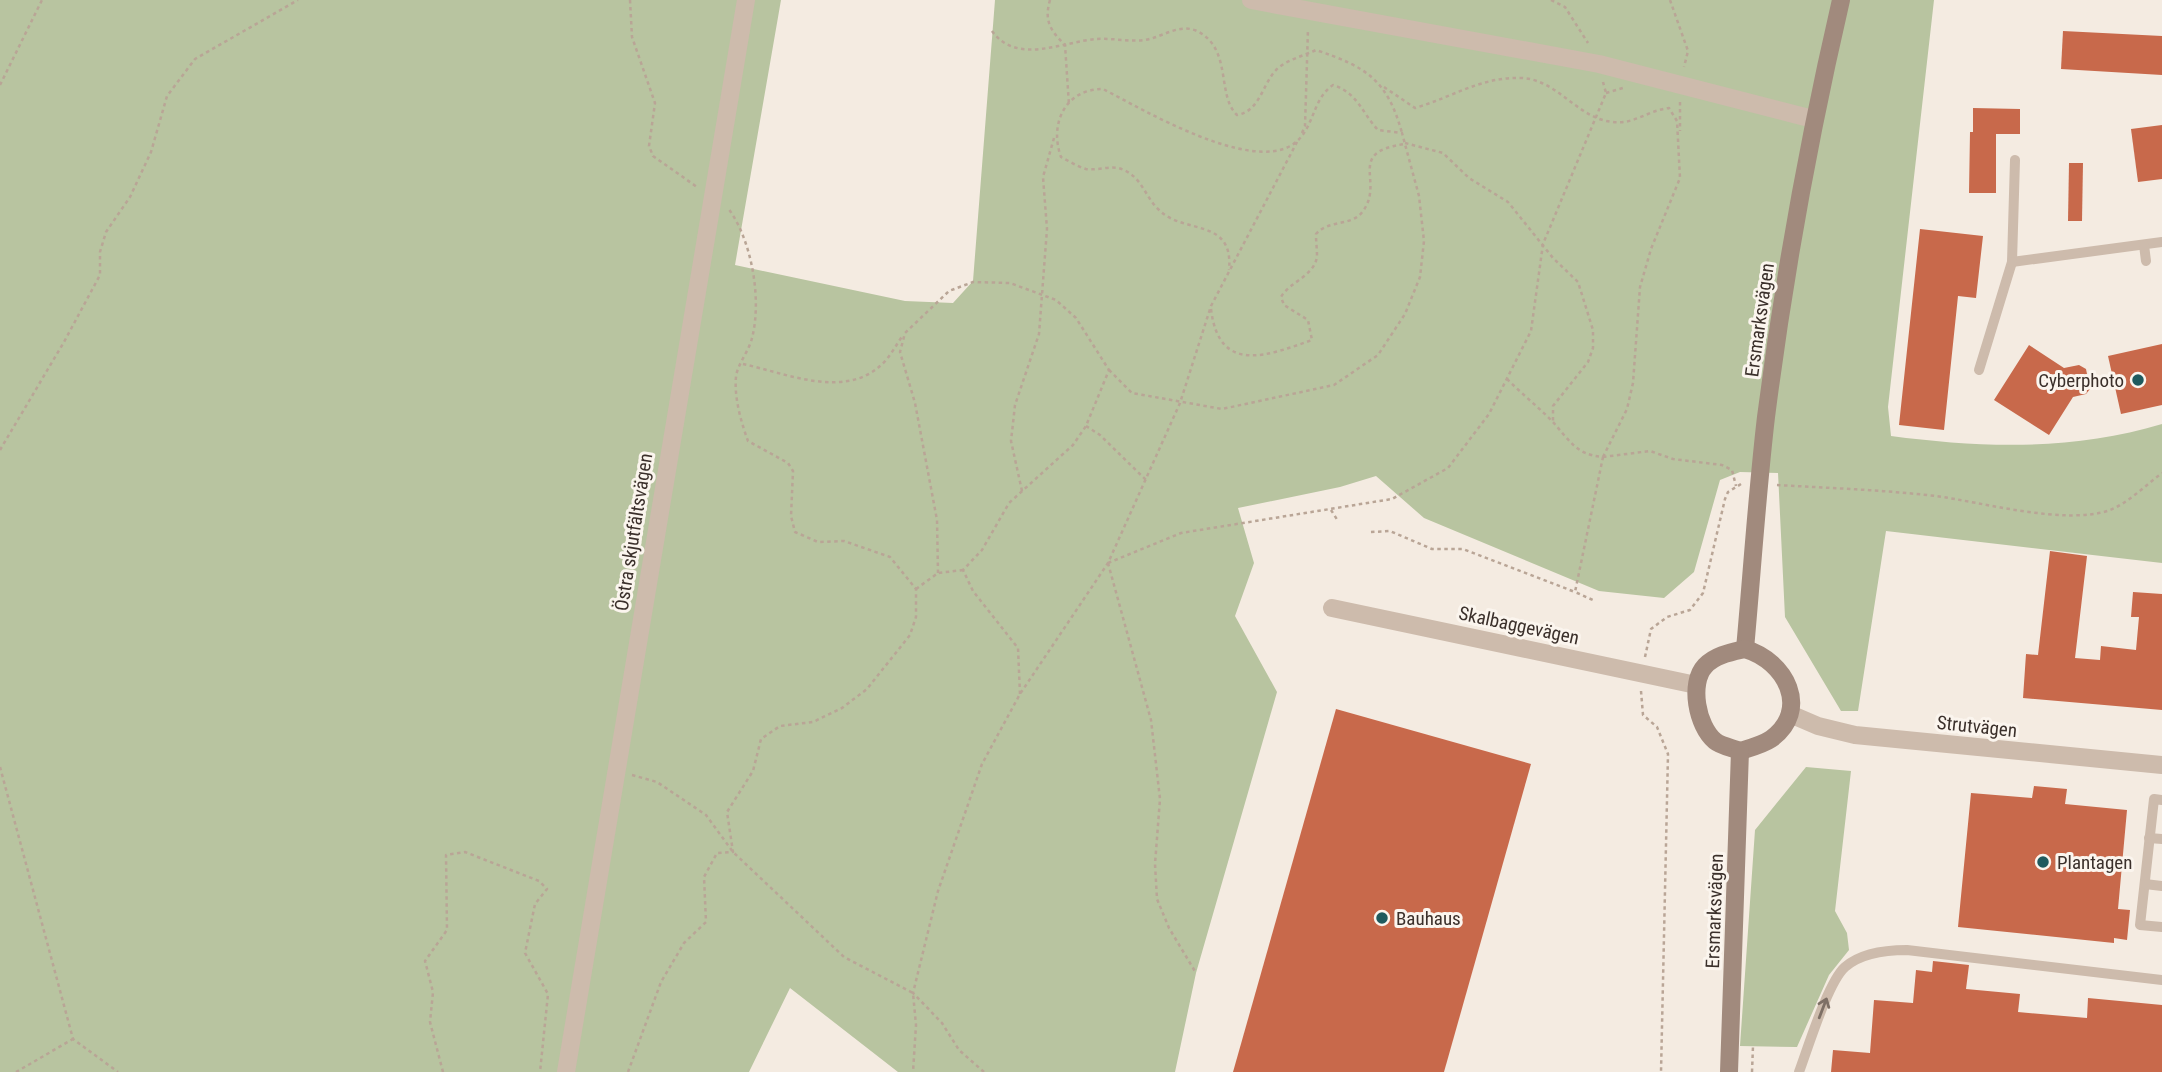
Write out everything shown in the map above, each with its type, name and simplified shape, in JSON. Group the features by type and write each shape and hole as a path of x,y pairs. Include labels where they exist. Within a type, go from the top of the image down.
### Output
{"main road":[{"name":"Ersmarksvägen","path":"1745,649 1766,419 1789,258 1813,119 1841,0"},
{"path":"1745,649 1766,656 1781,670 1790,689 1790,714 1772,738 1740,751 1715,741 1700,717 1696,685 1705,666 1724,654 1745,649"},
{"name":"Ersmarksvägen","path":"1729,1072 1740,751"}],"street":[{"name":"Östra skjutfältsvägen","path":"566,1072 711,195 746,0"},
{"path":"1251,0 1599,64 1813,119"},
{"name":"Skalbaggevägen","path":"1332,608 1696,685"},
{"name":"Strutvägen","path":"1790,714 1818,726 1855,735 2162,765"}],"lane":[{"path":"1979,370 2012,262 2015,160"},
{"path":"2012,262 2162,242"},
{"path":"2144,245 2146,261"},
{"path":"2162,800 2154,799 2140,925 2162,927"},
{"path":"2149,838 2162,839"},
{"path":"2145,884 2162,886"},
{"path":"1798,1072 1835,980 1845,967 1873,954 1907,950 2162,980"}],"path":[{"path":"0,85 43,0"},
{"path":"0,450 100,275 100,252 106,232 130,197 150,152 167,96 195,59 298,0"},
{"path":"630,0 632,37 655,103 649,146 653,156 676,175 711,195 729,209 737,221 753,281 756,320 736,375 742,425 748,441 788,463 793,471 791,516 795,532 818,542 844,541 891,557 916,589 916,617 910,635 867,689 842,708 813,722 780,726 761,739 753,771 727,812 733,852"},
{"path":"1049,0 1045,16 1052,32 1065,45 1069,105"},
{"path":"1108,563 1181,533 1392,499 1448,468 1489,414 1531,331 1543,244 1606,93 1599,64 1565,7 1551,0"},
{"path":"914,1072 916,1025 913,993 938,891 982,764 1020,694 1108,563 1180,402 1211,306 1305,126 1309,12"},
{"path":"992,31 999,40 1010,46 1045,51 1098,39 1149,39 1181,28 1194,30 1207,37 1216,52 1225,76 1229,105 1237,115 1246,114 1252,108 1275,71 1316,50 1359,65 1381,85 1416,108 1483,81 1525,78 1544,82 1594,118 1615,123 1634,121 1652,110 1669,108 1677,121 1681,142"},
{"path":"1022,492 1011,441 1014,417 1039,334 1044,296 1047,229 1044,177 1059,119 1078,94 1088,89 1103,89 1194,135 1233,147 1272,152 1290,146 1299,139 1308,128 1319,99 1333,85 1354,96 1378,130 1402,133"},
{"path":"742,364 825,383 856,381 881,366 905,332 949,291 973,282 1010,283 1056,300 1076,318 1109,370 1132,393 1222,409 1334,385 1378,355 1405,314 1420,277 1423,253 1419,196 1402,133 1381,85"},
{"path":"1575,592 1603,457 1627,409 1633,383 1640,287 1651,249 1681,178 1681,85"},
{"path":"1054,138 1061,157 1087,169 1112,166 1123,169 1141,182 1160,212 1172,220 1206,227 1227,248 1231,256 1229,270"},
{"path":"1211,306 1213,326 1222,341 1237,352 1252,357 1270,356 1312,340 1308,320 1284,305 1281,297 1286,288 1310,272 1317,258 1316,234 1323,226 1353,220 1363,213 1369,201 1368,164 1373,156 1388,146 1405,144 1443,153 1469,178 1508,202 1553,258 1578,282 1592,330 1593,348 1588,362 1553,406 1553,422"},
{"path":"905,332 900,352 915,402 937,520 938,573"},
{"path":"916,589 938,573 963,570 982,550 1009,503 1073,445 1086,426 1109,370"},
{"path":"1507,379 1553,422 1574,448 1588,456 1603,457 1650,451 1673,459 1722,465 1732,470 1736,486"},
{"path":"1086,426 1131,463 1146,480"},
{"path":"1775,485 1877,490 2024,510 2090,514 2111,510 2162,473"},
{"path":"1661,1072 1668,754 1657,727 1643,715 1640,701 1642,672 1651,629 1667,617 1690,610 1703,593 1725,499 1736,486 1744,483"},
{"path":"1331,510 1338,521"},
{"path":"1371,532 1390,531 1432,549 1463,549 1595,601"},
{"path":"1108,563 1150,720 1160,799 1155,864 1157,899 1169,928 1196,973"},
{"path":"963,570 973,591 1018,648 1020,694"},
{"path":"0,767 73,1039 118,1072"},
{"path":"615,770 657,782 706,815 733,852 844,957 913,993 942,1023 959,1050 984,1072"},
{"path":"443,1072 430,1022 433,992 425,961 447,930 446,855 465,852 539,881 547,889 535,904 525,953 548,993 540,1072"},
{"path":"628,1072 661,982 684,943 706,922 704,877 708,866 717,853 733,852"},
{"path":"16,1072 73,1039"},
{"path":"1752,1072 1753,1046"}],"green space":[{"path":"0,0 781,0 735,265 905,301 953,303 973,281 995,0 1934,0 1888,407 1891,436 1959,443 2027,445 2095,439 2162,424 2162,563 1886,531 1858,711 1841,711 1785,617 1778,473 1740,472 1720,480 1694,572 1664,598 1599,591 1424,518 1376,476 1340,487 1238,508 1254,563 1235,616 1277,692 1196,973 1175,1072 898,1072 790,988 749,1072 0,1072"},
{"path":"1806,767 1851,771 1835,911 1847,933 1849,950 1829,975 1797,1047 1740,1046 1755,830"}],"building":[{"path":"2063,31 2162,36 2162,75 2061,69"},
{"path":"1973,108 2020,109 2020,134 1996,134 1996,193 1969,193"},
{"path":"2162,125 2162,179 2138,182 2131,129"},
{"path":"2069,163 2083,163 2082,221 2068,221"},
{"path":"1920,229 1983,236 1976,298 1958,296 1944,430 1899,425"},
{"name":"Cyberphoto","path":"2162,344 2162,405 2121,414 2108,356"},
{"path":"2029,345 2064,368 2079,365 2086,369 2090,389 2086,394 2073,397 2049,435 1994,400"},
{"path":"2050,551 2087,556 2075,658 2100,660 2101,646 2136,650 2139,617 2131,617 2133,592 2162,594 2162,710 2023,698 2026,654 2038,655"},
{"name":"Bauhaus","path":"1336,709 1531,764 1444,1072 1233,1072"},
{"name":"Plantagen","path":"2034,786 2067,789 2065,804 2127,810 2118,909 2130,910 2127,940 2114,938 2114,943 1958,927 1971,793 2032,798"},
{"path":"1933,961 1969,965 1966,989 2020,994 2018,1012 2087,1018 2088,998 2162,1005 2162,1072 1831,1072 1833,1050 1870,1053 1874,1000 1913,1003 1916,970 1932,972"}],"place":[{"name":"Cyberphoto","path":"2138,380"},
{"name":"Plantagen","path":"2043,862"},
{"name":"Bauhaus","path":"1382,918"}]}
